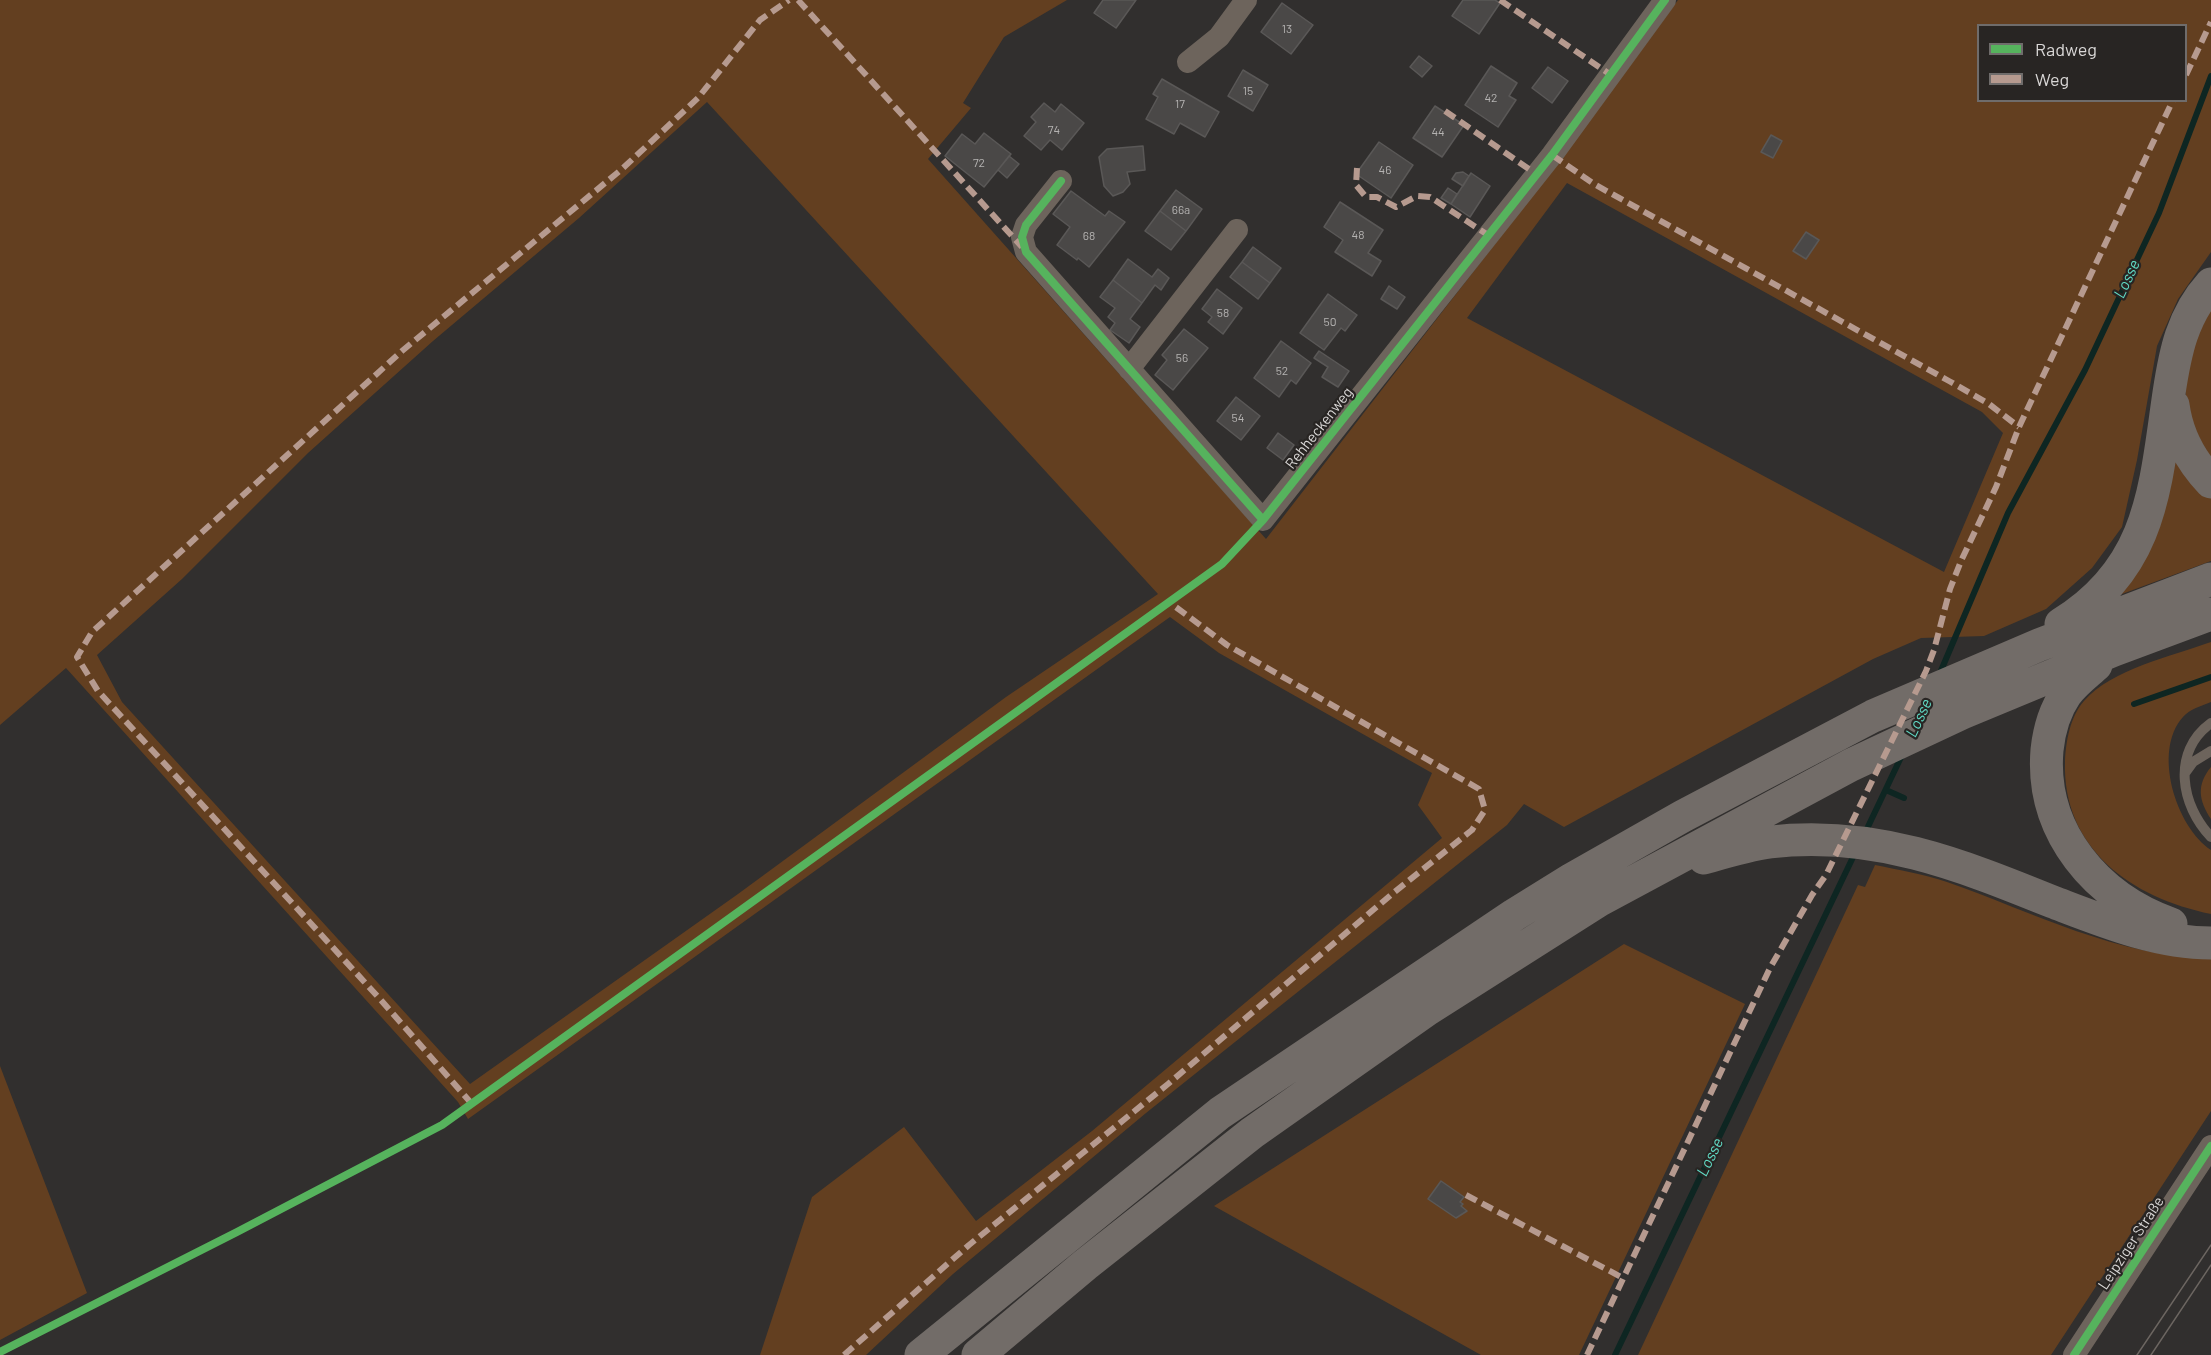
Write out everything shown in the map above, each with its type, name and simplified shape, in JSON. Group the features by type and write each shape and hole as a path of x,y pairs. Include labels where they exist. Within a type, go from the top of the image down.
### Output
{"highway":[{"path":"1987,667 2084,609 2114,579 2130,556 2141,533 2152,495 2163,442 2176,350 2182,330 2199,298 2211,284"},
{"path":"2171,378 2173,405 2179,432 2189,456 2211,482"},
{"path":"921,1355 1220,1113 1504,921 1683,816 1873,716 1987,667 2211,579"},
{"path":"978,1355 1085,1265 1252,1133 1319,1084 1484,972 1641,876 1851,765 1962,713 2115,650 2211,614"},
{"path":"2115,650 2072,687 2055,714 2046,758 2047,782 2055,818 2068,845 2083,865 2121,900 2158,919 2194,929 2211,931"},
{"path":"1641,876 1768,842 1819,839 1851,841 1906,850 1970,870 2124,928 2166,938 2211,943"}],"street":[{"path":"1188,62 1219,37 1246,0"},
{"name":"Rehheckenweg","path":"1061,180 1026,225 1022,237 1026,252 1263,520 1552,155 1665,0"},
{"path":"1129,369 1237,230"},
{"name":"Leipziger Straße","path":"2074,1355 2211,1146"}],"lane":[{"path":"2211,723 2195,740 2186,757 2183,775 2186,793 2195,817 2211,837"},
{"path":"2183,775 2193,762 2211,751"}],"shaded area":[{"path":"0,0 1067,0 1004,37 963,103 971,108 928,159 1266,539 1567,151 1678,0 2211,0 2211,252 2178,299 2157,346 2137,460 2122,527 2092,568 2046,609 1984,636 1921,638 1873,659 1564,827 1524,804 1507,825 1146,1113 953,1274 866,1355 760,1355 812,1197 904,1127 976,1221 1092,1131 1442,838 1418,805 1432,773 1219,653 1170,617 468,1119 458,1102 66,668 0,725","holes":["707,102 1158,594 1006,697 738,894 470,1084 122,702 97,655 182,579 308,453 433,341 579,218","1567,183 1982,412 2003,433 1944,572 1467,318"]},
{"path":"2211,305 2211,459 2191,417 2187,403 2185,373 2191,342"},
{"path":"2168,417 2211,486 2211,561 2103,601"},
{"path":"2211,642 2211,702 2192,710 2183,717 2174,732 2169,749 2169,768 2172,788 2179,807 2198,839 2211,850 2211,914 2154,896 2129,882 2107,864 2089,844 2075,820 2067,792 2065,761 2068,737 2075,714 2096,690 2126,672"},
{"path":"2211,767 2211,819 2204,806 2201,787"},
{"path":"1875,865 1947,882 2076,931 2109,941 2176,956 2211,958 2211,1111 2051,1355 1638,1355 1858,885 1865,887"},
{"path":"1624,944 1745,1004 1579,1355 1481,1355 1214,1206"},
{"path":"0,1066 87,1293 0,1340"}],"building":[{"path":"1103,0 1136,0 1116,28 1094,13"},
{"path":"1463,0 1495,0 1500,3 1479,34 1452,16"},
{"path":"1282,3 1313,25 1291,54 1261,32"},
{"path":"1419,56 1432,66 1422,77 1410,67"},
{"path":"1491,66 1517,83 1509,96 1516,100 1498,127 1465,105"},
{"path":"1548,67 1568,81 1552,103 1532,88"},
{"path":"1243,70 1268,85 1253,111 1228,96"},
{"path":"1162,79 1219,112 1205,137 1180,123 1174,134 1146,119 1158,97 1153,94"},
{"path":"1044,103 1055,112 1061,104 1084,123 1062,150 1050,140 1041,150 1024,136 1036,122 1031,117"},
{"path":"1435,106 1464,125 1442,157 1413,138"},
{"path":"984,133 1011,154 984,187 945,156 962,134 975,144"},
{"path":"1771,135 1782,141 1773,158 1761,152"},
{"path":"1379,142 1413,165 1391,198 1356,174"},
{"path":"1143,146 1145,170 1127,172 1130,184 1123,192 1113,196 1104,186 1099,157 1107,149"},
{"path":"1009,156 1019,164 1007,178 998,170"},
{"path":"1463,172 1469,176 1463,186 1452,179 1456,173"},
{"path":"1471,173 1490,186 1470,217 1451,204"},
{"path":"1448,188 1457,194 1451,204 1441,198"},
{"path":"1176,190 1202,209 1186,231 1160,211"},
{"path":"1071,191 1105,216 1109,211 1125,222 1089,267 1057,245 1070,227 1053,214"},
{"path":"1340,202 1383,230 1368,253 1381,261 1372,276 1335,252 1343,240 1324,227"},
{"path":"1160,211 1186,231 1171,250 1145,231"},
{"path":"1806,232 1819,240 1806,259 1793,251"},
{"path":"1253,247 1281,268 1270,283 1242,262"},
{"path":"1128,259 1152,277 1158,269 1169,278 1161,290 1155,285 1142,303 1113,280"},
{"path":"1242,262 1270,283 1258,299 1230,277"},
{"path":"1113,280 1142,303 1130,319 1140,327 1129,343 1110,330 1115,323 1108,317 1115,308 1100,297"},
{"path":"1389,286 1405,297 1397,309 1381,299"},
{"path":"1217,289 1242,308 1223,334 1208,322 1212,317 1202,309"},
{"path":"1328,294 1357,315 1345,331 1341,328 1324,350 1300,333"},
{"path":"1184,329 1208,348 1173,390 1155,375 1167,360 1162,355"},
{"path":"1281,341 1311,363 1296,384 1291,380 1279,397 1254,378"},
{"path":"1319,351 1349,371 1338,387 1322,377 1328,367 1314,358"},
{"path":"1236,397 1260,416 1241,440 1217,421"},
{"path":"1278,433 1294,445 1283,460 1267,448"},
{"path":"1441,1181 1464,1197 1460,1202 1467,1211 1456,1218 1428,1199"}],"waterway":[{"name":"Losse","path":"1940,673 2008,513 2085,370 2159,213 2211,76"},
{"path":"2134,704 2211,677"},
{"name":"Losse","path":"1865,833 1903,753"},
{"path":"1886,790 1904,798"},
{"name":"Losse","path":"1615,1355 1855,853"}],"tram line":[{"path":"2137,1355 2211,1245"},
{"path":"2151,1355 2211,1265"}],"marked path":[{"path":"472,1104 380,999 98,691 77,657 92,632 402,351 622,169 698,98 760,20 789,0"},
{"path":"798,0 1022,247"},
{"path":"1500,0 1611,75"},
{"path":"2187,73 2211,22"},
{"path":"1587,1355 1770,968 1826,875 1926,671 1950,589 1961,561 1996,487 2019,427 2172,102"},
{"path":"1445,111 1536,174"},
{"path":"1552,155 1594,184 1989,404 2019,427"},
{"path":"1357,168 1356,185 1366,197 1377,197 1396,207 1417,196 1430,197 1488,235"},
{"path":"844,1355 969,1245 1168,1084 1392,894 1472,830 1485,810 1479,789 1227,645 1169,602"},
{"path":"1466,1195 1623,1278"}],"cycle path":[{"path":"0,1352 442,1125 1222,564 1263,520 1552,155 1665,0"},
{"path":"1061,181 1026,225 1022,237 1026,252 1263,520"},
{"path":"2074,1355 2211,1146"}]}
